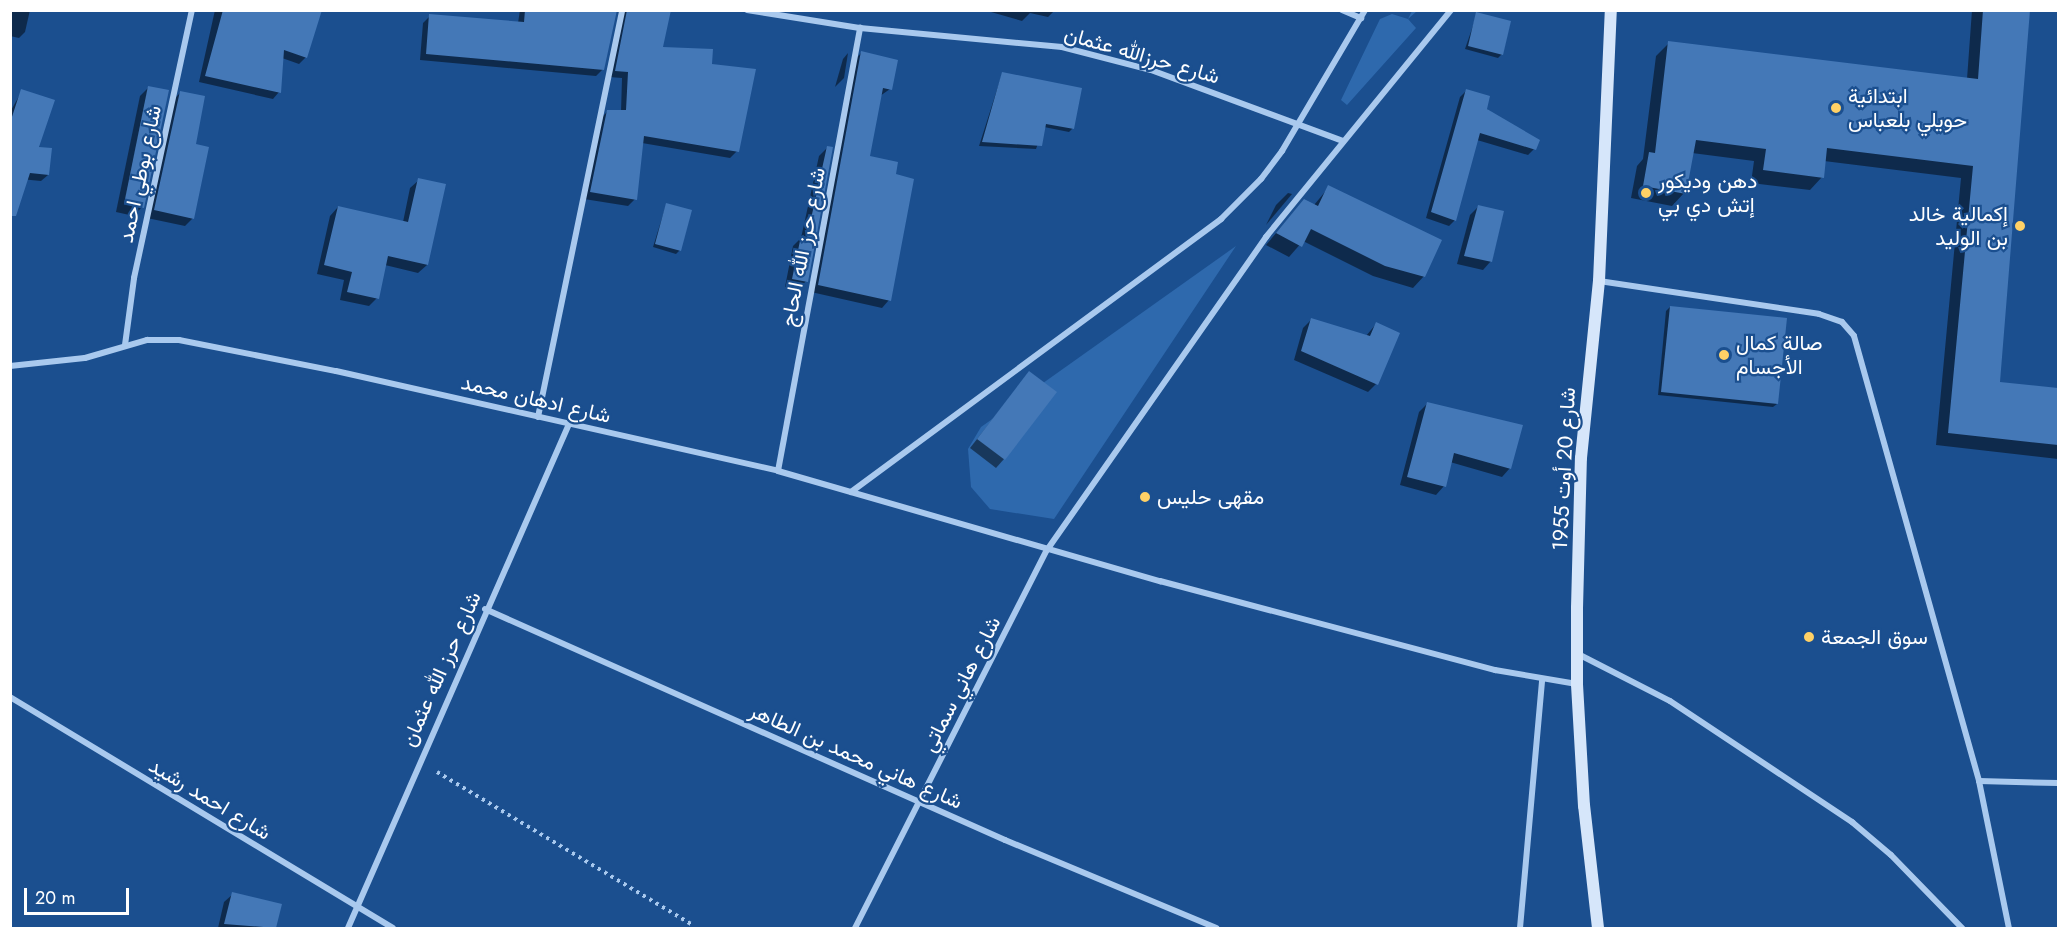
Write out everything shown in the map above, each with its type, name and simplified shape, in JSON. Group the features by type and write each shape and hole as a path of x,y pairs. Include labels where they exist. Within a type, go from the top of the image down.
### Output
{"main road":[{"name":"شارع 20 أوت 1955","path":"1598,928 1577,684 1577,654 1581,458 1599,281 1611,10"}],"street":[{"name":"شارع بوطي احمد","path":"125,345 134,278 192,10"},
{"path":"538,417 622,10"},
{"name":"شارع حرزالله عثمان","path":"747,10 860,28 1062,47 1151,70 1299,121 1343,141"},
{"path":"1342,10 1361,18"},
{"path":"851,492 1221,219 1261,179 1299,121 1365,10"},
{"name":"شارع هاني سماتي","path":"855,928 1047,550 1266,237 1451,10"},
{"name":"شارع حرز الله الحاج","path":"778,471 860,28"},
{"path":"1599,281 1820,314 1842,322 1854,336 1979,781 2009,928"},
{"name":"شارع ادهان محمد","path":"10,366 85,358 125,345 179,340 778,471 1047,550 1542,681 1577,684"},
{"name":"شارع حرز الله عثمان","path":"348,928 485,609 568,424"},
{"name":"شارع هاني محمد بن الطاهر","path":"485,609 920,802 1216,928"},
{"path":"1577,654 1670,701 1852,822 1891,855 1962,928"},
{"path":"1520,928 1542,681"},
{"name":"شارع احمد رشيد","path":"10,697 393,928"},
{"path":"1979,781 2058,783"}],"path":[{"path":"419,761 690,924"}],"shaded area":[{"path":"1392,14 1408,19 1416,28 1347,105 1341,100 1380,19"},
{"path":"1236,246 1054,519 990,509 971,487 968,449 981,427"}],"building":[{"path":"223,10 322,10 307,58 284,50 281,93 205,76"},
{"path":"525,10 617,10 604,70 426,54 429,14 524,22"},
{"path":"627,10 671,10 663,47 713,49 712,64 756,69 739,152 644,136 637,200 590,192 607,110 626,110 628,72 615,71"},
{"path":"1983,10 2030,10 2000,382 2058,388 2058,445 1948,433 1973,166 1827,148 1824,178 1763,170 1766,149 1696,140 1686,194 1643,186 1649,152 1655,153 1668,41 1978,79"},
{"path":"1476,12 1511,21 1503,55 1468,46"},
{"path":"861,51 898,60 892,90 883,88 870,156 898,162 896,174 914,179 891,301 818,285"},
{"path":"1002,72 1082,88 1074,129 1046,124 1042,146 982,142"},
{"path":"148,86 169,90 144,208 124,204"},
{"path":"21,89 55,100 39,147 52,148 49,175 30,173 16,216 10,216 10,123"},
{"path":"1466,89 1490,96 1487,109 1540,140 1536,150 1480,133 1456,221 1431,212"},
{"path":"180,91 205,96 196,144 209,147 194,219 154,210"},
{"path":"827,146 833,147 808,282 792,279 801,236 807,237"},
{"path":"418,178 446,184 428,265 388,256 379,299 347,292 352,272 324,265 338,206 408,222"},
{"path":"1328,185 1442,240 1425,277 1385,266 1311,229 1302,247 1276,233 1304,199 1318,206"},
{"path":"666,203 692,210 681,251 655,244"},
{"path":"1478,205 1504,211 1492,262 1464,256"},
{"name":"صالة كمال الأجسام","path":"1670,306 1787,318 1778,404 1661,392"},
{"path":"1311,318 1370,336 1376,322 1400,333 1378,385 1301,351"},
{"path":"1029,371 1057,392 1005,460 977,439"},
{"path":"1427,402 1523,425 1511,469 1454,453 1446,487 1407,477"},
{"path":"232,892 282,904 276,928 224,924"}],"place":[{"name":"ابتدائية حويلي بلعباس","path":"1836,108"},
{"name":"دهن وديكور إتش دي بي","path":"1646,193"},
{"name":"إكمالية خالد بن الوليد","path":"2020,226"},
{"name":"صالة كمال الأجسام","path":"1724,355"},
{"name":"مقهى حليس","path":"1145,497"},
{"name":"سوق الجمعة","path":"1809,637"}]}
